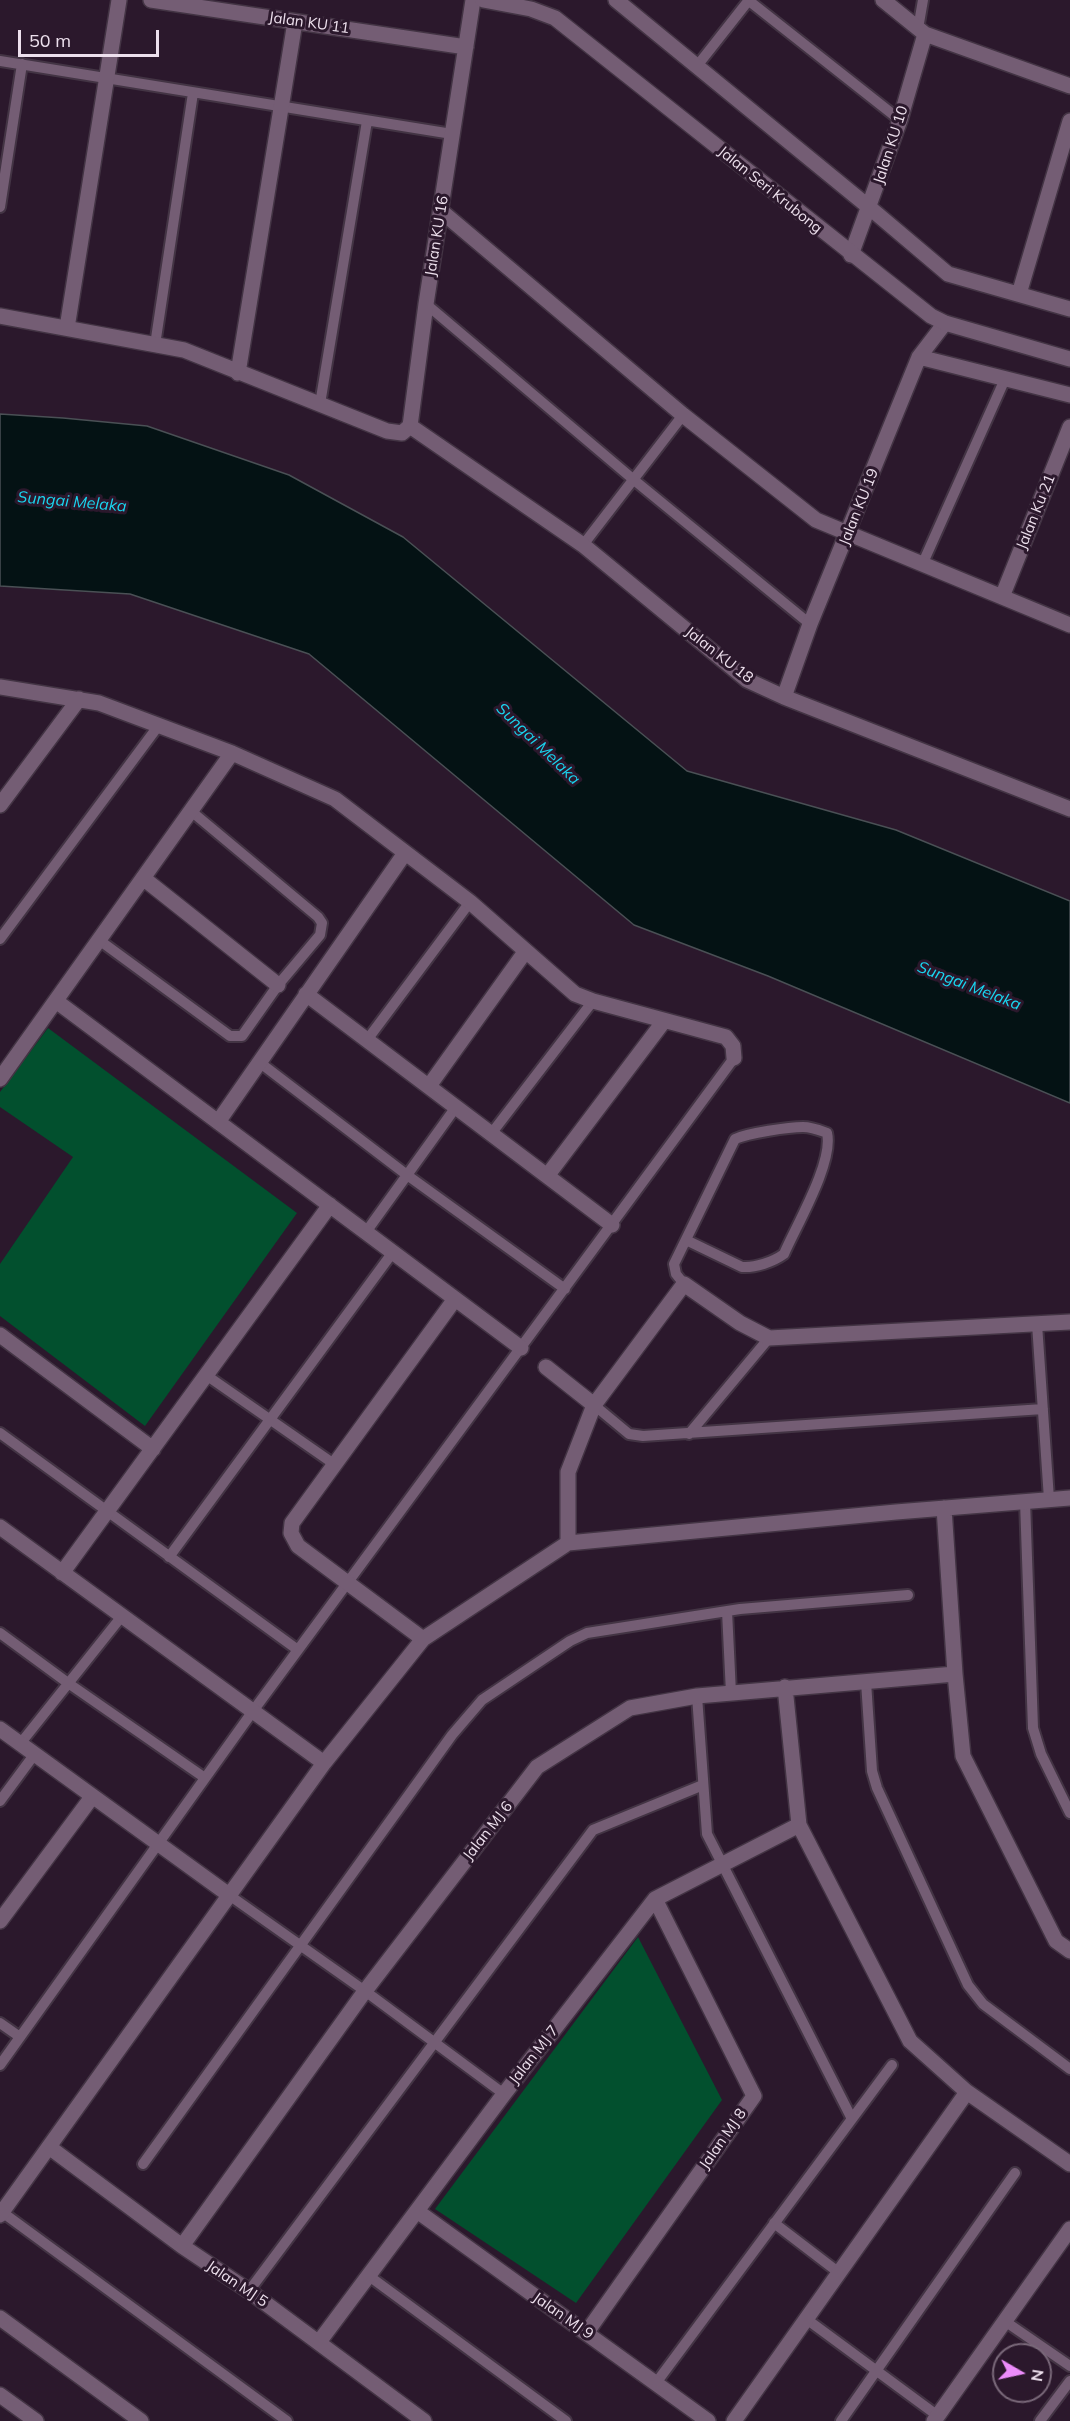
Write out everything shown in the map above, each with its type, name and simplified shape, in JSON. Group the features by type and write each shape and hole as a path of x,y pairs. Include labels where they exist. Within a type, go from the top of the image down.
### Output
{"street":[{"path":"67,328 118,0"},
{"name":"Jalan KU 11","path":"152,0 466,47"},
{"name":"Jalan KU 16","path":"410,426 426,304 473,0"},
{"name":"Jalan Seri Krubong","path":"483,0 531,9 555,18 851,255 931,316 945,323 1070,359"},
{"path":"616,0 948,274 1070,309"},
{"path":"883,0 922,31 1070,86"},
{"path":"237,373 295,21"},
{"name":"Jalan KU 10","path":"851,255 870,208 900,120 922,31"},
{"path":"1019,294 1070,121"},
{"path":"441,211 683,415 816,520 1070,625"},
{"path":"0,315 184,350 387,431 402,433 410,426"},
{"name":"Jalan KU 19","path":"783,697 810,624 919,357 945,323"},
{"path":"919,357 1070,395"},
{"name":"Jalan KU 18","path":"410,426 584,544 747,680 783,697 1070,809"},
{"name":"Jalan Ku 21","path":"1002,597 1070,427"},
{"path":"0,687 99,704 232,753 335,799 470,902 574,994 726,1038 733,1046 734,1058"},
{"path":"0,805 79,699"},
{"path":"0,1079 232,753"},
{"path":"218,1122 405,853"},
{"path":"143,878 278,985"},
{"path":"429,1086 525,952"},
{"path":"306,994 612,1225"},
{"path":"56,1001 521,1348"},
{"path":"546,1176 664,1021"},
{"path":"62,1572 330,1206"},
{"path":"568,1543 568,1472 594,1405 684,1284 740,1323 769,1338 1070,1322"},
{"path":"423,1638 298,1546 291,1533 292,1523 455,1299"},
{"path":"0,1335 153,1449"},
{"path":"546,1367 594,1405"},
{"path":"1,2213 324,1764 423,1638 568,1543 1070,1498"},
{"path":"944,1508 963,1756 1056,1941 1070,1951"},
{"path":"0,1527 324,1764"},
{"name":"Jalan MJ 6","path":"182,2247 365,1990 537,1767 630,1708 697,1696 955,1674"},
{"path":"785,1687 799,1825 910,2042 966,2092 1070,2164"},
{"path":"0,1729 229,1895"},
{"path":"0,1921 92,1797"},
{"name":"Jalan MJ 7","path":"319,2342 504,2094 655,1899 799,1825"},
{"name":"Jalan MJ 8","path":"587,2332 754,2096 655,1899"},
{"path":"734,2421 966,2092"},
{"name":"Jalan MJ 5","path":"49,2147 182,2247 249,2290 424,2421"},
{"name":"Jalan MJ 9","path":"417,2211 708,2421"},
{"path":"936,2419 1070,2229"},
{"path":"0,2318 141,2421"},
{"path":"0,2395 36,2421"}],"lane":[{"path":"697,66 749,0 900,120"},
{"path":"922,0 922,31"},
{"path":"0,61 453,134"},
{"path":"0,207 22,64"},
{"path":"155,345 193,93"},
{"path":"320,404 367,121"},
{"path":"426,304 634,480 810,624"},
{"path":"922,565 1005,379"},
{"path":"584,544 683,415"},
{"path":"0,939 159,725"},
{"path":"99,940 230,1036 242,1036 278,985 320,935 321,923 318,917 191,811"},
{"path":"367,1040 470,902"},
{"path":"491,1134 593,1001"},
{"path":"0,2065 298,1650 734,1058"},
{"path":"259,1062 407,1175 565,1289"},
{"path":"366,1232 456,1107"},
{"path":"684,1284 676,1274 674,1264 735,1138 745,1134 802,1127 816,1128 827,1134 830,1144 825,1163 784,1254 776,1260 752,1268 742,1267 686,1240"},
{"path":"169,1557 393,1252"},
{"path":"1037,1324 1049,1499"},
{"path":"688,1434 769,1338"},
{"path":"206,1375 334,1464"},
{"path":"594,1405 629,1434 643,1436 1043,1409"},
{"path":"0,1432 106,1512 298,1650"},
{"path":"1025,1501 1033,1728 1041,1754 1070,1813"},
{"path":"143,2164 452,1735 482,1700 570,1641 586,1634 727,1611 908,1595"},
{"path":"727,1611 731,1693"},
{"path":"20,1744 122,1616"},
{"path":"0,1633 205,1778"},
{"path":"866,1682 872,1771 877,1788 968,1985 983,2004 1070,2069"},
{"path":"697,1696 706,1834 852,2119"},
{"path":"0,1801 34,1755"},
{"path":"249,2290 592,1830 703,1785"},
{"path":"229,1895 365,1990 504,2094"},
{"path":"0,2023 20,2037"},
{"path":"656,2384 892,2065"},
{"path":"841,2421 1015,2173"},
{"path":"1,2213 287,2421"},
{"path":"774,2223 838,2272"},
{"path":"369,2276 566,2421"},
{"path":"805,2318 936,2419"},
{"path":"1006,2322 1070,2366"},
{"path":"1040,2421 1070,2381"}],"green space":[{"path":"48,1028 297,1213 145,1426 0,1316 0,1264 73,1157 0,1107 0,1092"},
{"path":"638,1937 722,2100 576,2303 435,2209"}],"water":[{"name":"Sungai Melaka","path":"0,414 147,426 289,475 403,537 687,771 896,830 1070,901 1070,1103 768,976 634,925 309,654 130,594 0,586"}]}
